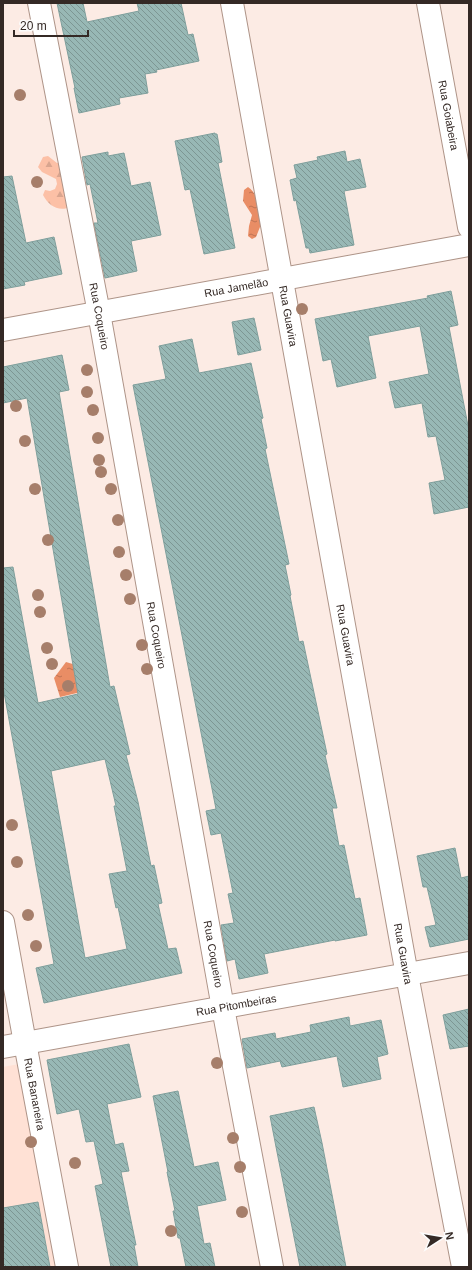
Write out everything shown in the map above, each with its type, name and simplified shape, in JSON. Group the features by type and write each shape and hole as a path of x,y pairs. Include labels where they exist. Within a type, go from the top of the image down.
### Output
{"street":[{"name":"Rua Coqueiro","path":"39,3 99,312 223,1008 272,1267"},
{"name":"Rua Guavira","path":"232,3 407,975 463,1267"},
{"name":"Rua Goiabeira","path":"428,3 469,227"},
{"name":"Rua Jamelão","path":"3,330 469,245"},
{"name":"Rua Bananeira","path":"3,922 67,1267"},
{"name":"Rua Pitombeiras","path":"3,1047 469,963"}],"shaded area":[{"path":"19,1064 59,1267 3,1267 3,1067"}],"green space":[{"path":"48,156 57,163 62,162 71,207 62,209 54,207 43,195 45,190 50,191 55,189 57,184 56,179 42,172 38,167 43,157"}],"water":[{"path":"248,187 252,190 257,200 263,227 260,227 256,237 252,239 248,236 252,215 243,201 244,190"},
{"path":"66,662 86,668 81,692 60,697 54,678"}],"building":[{"path":"57,3 83,3 87,22 139,11 137,3 181,3 188,35 193,34 199,61 156,70 157,72 145,74 148,93 119,98 120,104 79,113"},
{"path":"215,133 217,134 222,162 218,163 235,248 204,254 190,189 185,190 175,141"},
{"path":"345,151 347,162 360,159 366,187 344,191 354,245 310,253 309,248 306,248 296,200 294,201 290,180 297,178 294,165 318,160 317,157"},
{"path":"108,152 108,156 124,153 131,186 150,182 161,235 131,241 137,271 105,278 94,223 98,223 90,184 87,185 82,157"},
{"path":"12,176 26,243 54,237 62,274 24,282 25,285 3,289 3,177"},
{"path":"451,291 458,325 449,327 469,431 469,507 434,514 429,483 445,480 436,436 428,437 422,403 395,408 389,382 429,374 420,326 368,336 376,378 337,387 331,359 323,361 315,319 428,298 427,296"},
{"path":"254,318 261,350 238,355 232,322"},
{"path":"192,339 199,373 251,363 263,418 261,419 267,448 265,449 289,564 285,565 290,596 299,642 303,641 337,808 332,808 339,846 344,845 355,899 360,898 367,935 264,954 268,973 239,979 235,959 227,961 221,925 234,923 228,894 233,893 221,833 211,835 206,811 216,809 133,385 166,379 159,346"},
{"path":"62,355 69,390 59,392 110,687 114,686 130,754 126,755 138,802 151,866 154,865 162,903 158,904 168,949 176,948 182,973 44,1003 36,968 54,964 3,687 3,568 13,567 38,703 78,694 27,398 3,403 3,367","holes":["105,759 116,806 114,806 127,871 109,874 127,949 85,958 51,771"]},
{"path":"455,848 461,878 469,876 469,939 430,947 425,927 436,925 427,887 423,887 417,856"},
{"path":"469,1009 469,1046 450,1049 443,1015"},
{"path":"349,1017 350,1026 381,1020 388,1054 377,1057 381,1079 343,1087 337,1056 282,1067 280,1061 247,1068 242,1039 275,1033 276,1039 311,1032 310,1025"},
{"path":"129,1044 141,1097 107,1104 115,1145 123,1143 129,1171 121,1172 136,1245 134,1245 138,1267 111,1267 95,1186 103,1184 94,1141 86,1142 79,1109 57,1114 47,1060"},
{"path":"178,1091 194,1167 218,1162 226,1200 197,1206 204,1244 210,1243 215,1267 186,1267 180,1238 178,1238 173,1211 175,1211 153,1096"},
{"path":"314,1107 346,1267 300,1267 277,1152 270,1116"},
{"path":"38,1202 50,1267 3,1267 3,1208"}]}
